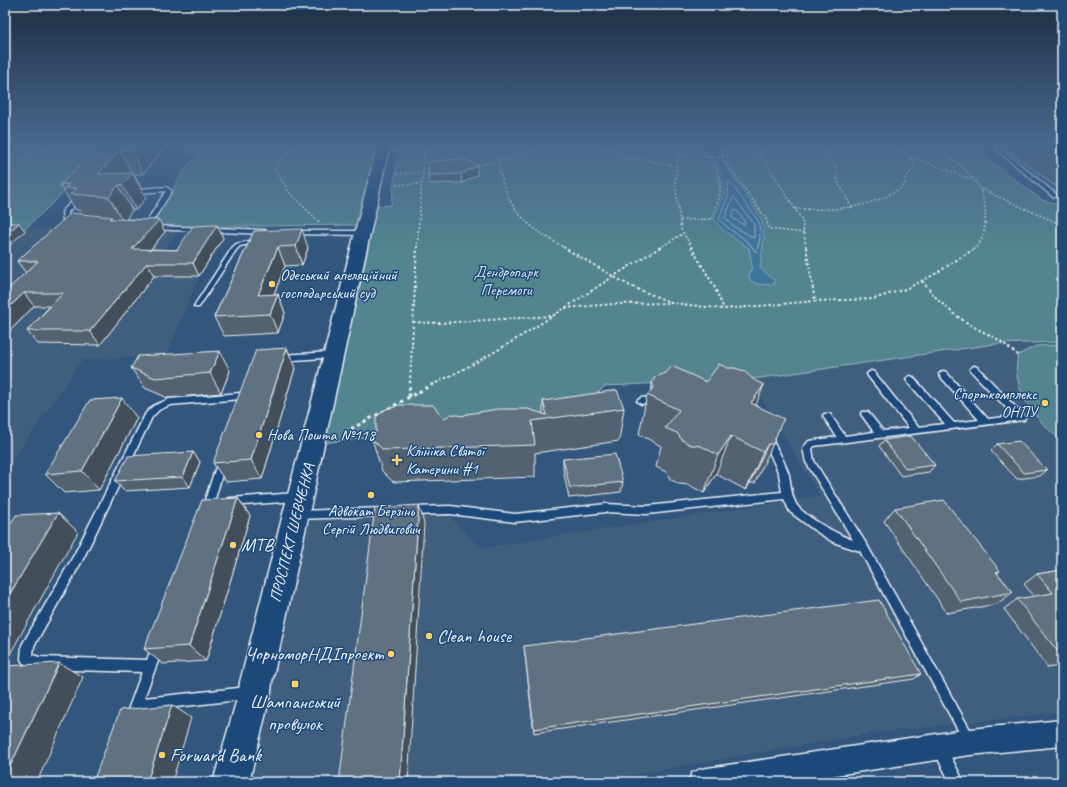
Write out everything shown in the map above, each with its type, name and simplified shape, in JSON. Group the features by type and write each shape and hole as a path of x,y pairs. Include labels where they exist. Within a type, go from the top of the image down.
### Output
{"main road":[{"name":"ПРОСПЕКТ ШЕВЧЕНКА","path":"231,782 255,692 256,682 376,180"}],"street":[{"path":"701,782 970,742 1062,733"}],"lane":[{"path":"1035,180 1055,196"},
{"path":"138,191 166,189 169,191 145,228"},
{"path":"82,223 65,219 65,212 86,190"},
{"path":"138,227 270,232"},
{"path":"286,236 364,233"},
{"path":"197,306 238,245 264,240"},
{"path":"271,359 335,355"},
{"path":"970,742 863,548 810,462 807,448 812,443 1021,418 974,369"},
{"path":"871,374 916,430"},
{"path":"943,374 986,422"},
{"path":"910,379 952,426"},
{"path":"150,666 39,663 27,658 28,645 78,558 149,415 156,408 169,402 241,397"},
{"path":"641,401 663,398"},
{"path":"864,414 880,434"},
{"path":"827,416 843,439"},
{"path":"764,432 784,474 787,495 793,509 817,527 837,539 863,548"},
{"path":"204,518 210,503 225,450"},
{"path":"210,503 450,510 515,518 606,508 647,510 787,495"},
{"path":"128,726 161,636"},
{"path":"136,705 255,692"},
{"path":"938,747 957,782"}],"path":[{"path":"281,180 285,188 299,205 332,234"},
{"path":"409,397 421,180"},
{"path":"503,180 517,210 531,225 547,237 612,276 648,294 673,303"},
{"path":"675,180 681,229 714,286 724,309"},
{"path":"680,220 712,219 721,189 719,180"},
{"path":"737,180 766,219 769,230 804,233"},
{"path":"776,180 802,220 815,301"},
{"path":"837,180 852,208"},
{"path":"795,209 842,210 879,201 901,188 905,184 905,180"},
{"path":"565,308 614,304 673,303 724,309 815,301 873,299 908,288 922,281 978,246 984,232 986,218 985,201 975,180"},
{"path":"396,185 421,184"},
{"path":"980,188 1062,225"},
{"path":"351,429 482,358 565,308 612,276 684,233"},
{"path":"922,281 939,301 954,314 972,326 999,340 1018,355"},
{"path":"413,322 439,324 552,316"}],"shaded area":[{"path":"181,227 154,262 209,263 199,276 166,356 82,360 5,472 5,229"},
{"path":"1062,342 1062,712 867,734 591,782 235,782 298,520 447,513 480,548 820,496 750,379 995,344"}],"green space":[{"path":"5,180 77,180 25,229 5,229"},
{"path":"178,180 370,180 364,225 150,227"},
{"name":"Дендропарк Перемоги","path":"394,180 1015,180 1042,200 1062,205 1062,342 995,344 760,378 605,386 578,411 316,444 372,206 391,205"},
{"name":"Спорткомплекс ОНПУ","path":"1062,345 1062,441 1043,424 1027,404 1018,381 1017,368 1018,355 1036,346"}],"water":[{"path":"723,180 735,180 762,220 764,238 760,268 775,281 774,285 757,284 751,281 749,276 752,266 749,248 723,230 715,221 715,216 724,195"}],"building":[{"path":"65,180 127,180 122,185 118,185 109,197 70,194 77,188 65,188 69,184 60,185"},
{"path":"71,213 112,217 110,219 159,220 132,249 177,250 193,226 217,225 193,263 147,263 90,331 27,331 63,293 24,293 5,311 5,292 38,261 17,261"},
{"path":"5,223 19,223 5,235"},
{"path":"302,229 296,246 278,247 258,295 278,294 270,314 214,317 254,231"},
{"path":"287,348 251,460 213,463 256,350"},
{"path":"220,351 210,373 155,378 131,368 138,356"},
{"path":"719,364 727,368 735,368 744,371 754,380 764,385 751,403 784,419 773,444 768,444 763,452 731,436 718,455 701,446 691,445 682,440 677,433 665,428 679,410 647,395 654,387 652,383 655,377 666,373 672,366 706,382"},
{"path":"617,390 624,408 532,421 535,445 386,450 382,449 372,439 376,434 376,417 386,409 398,405 433,405 444,419 451,414 463,416 498,409 528,409 547,415 543,401"},
{"path":"122,398 82,471 45,474 90,400"},
{"path":"911,436 935,465 906,469 884,440"},
{"path":"1019,441 1047,470 1024,473 997,444"},
{"path":"193,452 183,477 115,481 128,456"},
{"path":"615,454 623,482 570,488 563,459"},
{"path":"238,498 189,646 144,649 202,500"},
{"path":"944,500 1000,571 996,572 1013,592 961,602 895,508"},
{"name":"ЧорноморНДІпроект","path":"419,505 400,781 339,782 375,508"},
{"path":"58,513 5,602 5,533 16,515"},
{"path":"1062,570 1062,657 1017,599 1053,593 1037,574"},
{"path":"879,600 921,674 534,729 524,646"},
{"path":"59,663 5,777 5,666"},
{"path":"172,705 147,782 93,782 120,710"}],"place":[{"name":"Одеський апеляційний господарський суд","path":"272,284"},
{"name":"Спорткомплекс ОНПУ","path":"1045,403"},
{"name":"Нова Пошта №118","path":"259,435"},
{"name":"Клініка Святої Катерини #1","path":"397,460"},
{"name":"Адвокат Берзінь Сергій Людвигович","path":"371,495"},
{"name":"МТВ","path":"233,545"},
{"name":"Clean house","path":"429,636"},
{"name":"ЧорноморНДІпроект","path":"391,654"},
{"name":"Шампанський провулок","path":"295,684"},
{"name":"Forward Bank","path":"162,755"}]}
